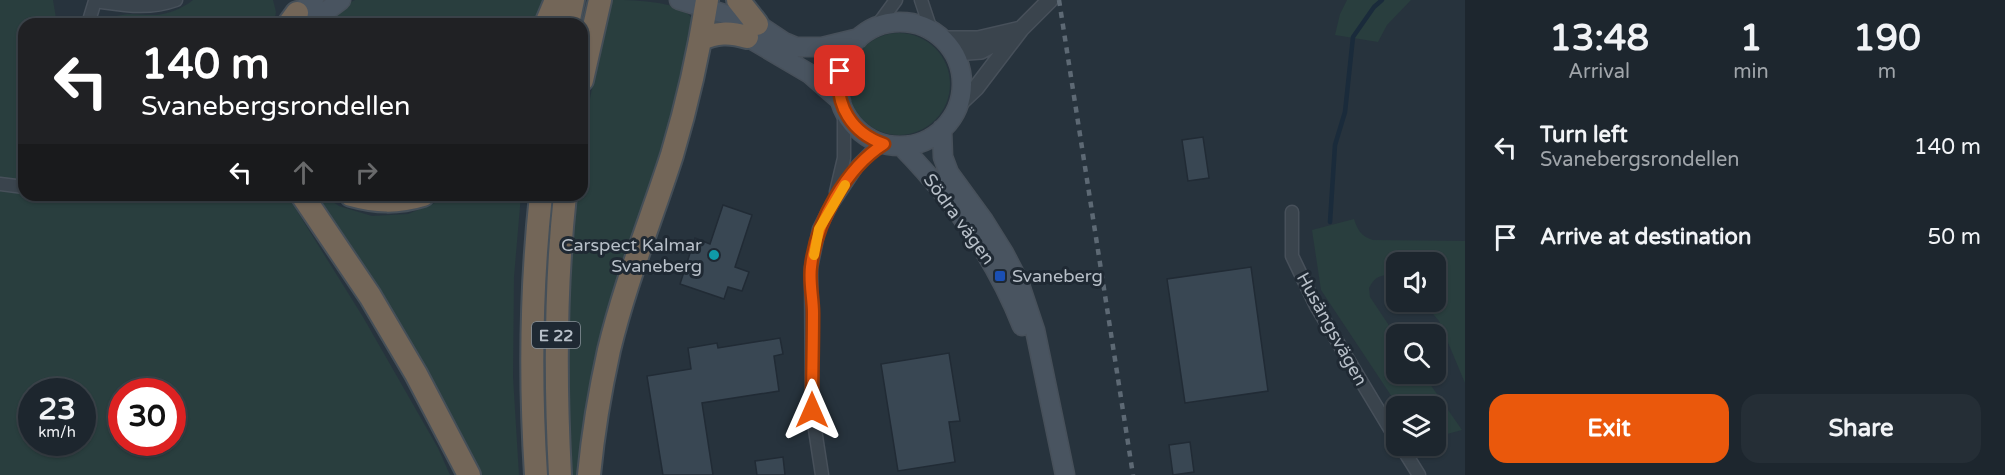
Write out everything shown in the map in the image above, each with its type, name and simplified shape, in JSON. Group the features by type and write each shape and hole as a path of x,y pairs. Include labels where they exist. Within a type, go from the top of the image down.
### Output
{"highway":[{"path":"548,18 556,0"},
{"path":"569,18 573,0"},
{"path":"588,53 600,0"},
{"path":"700,40 719,33 735,34 752,31 738,0"},
{"path":"589,475 599,401 610,348 623,300 672,153 700,40 706,5"},
{"path":"306,201 370,296 416,374 469,475"},
{"path":"381,201 396,201"},
{"name":"E 22","path":"536,475 532,404 533,310 541,201"},
{"name":"E 22","path":"560,475 556,312 565,201"}],"main road":[{"path":"301,14 341,0"},
{"path":"680,0 706,5 752,31 810,74 842,106 860,132 892,145 923,141 942,129 952,118 959,104 962,77 954,53 937,34 905,22 877,26 859,38 849,49 842,63 838,78 842,106"},
{"path":"752,31 796,47 822,47 859,38"},
{"name":"Södra vägen","path":"942,129 943,157 949,173 984,221 1004,253 1018,282 1035,330 1065,475"},
{"name":"Södra vägen","path":"892,145 941,189 984,248 1017,312 1050,397"}],"street":[{"path":"90,18 95,1 140,8 176,0"},
{"path":"877,26 896,0"},
{"path":"921,0 937,34 978,39 1021,28"},
{"path":"959,104 992,69 1021,28 1050,0"},
{"path":"954,53 981,51 1021,28"},
{"path":"832,204 844,158 842,106"},
{"path":"822,475 812,410 811,268 819,229 832,204 858,165 870,153 892,145"},
{"path":"0,184 18,186"},
{"name":"Husängsvägen","path":"1292,212 1292,256 1316,306 1386,422"},
{"path":"1407,456 1419,475"}],"green space":[{"path":"0,0 53,0 56,18 18,18 18,201 291,201 363,317 438,448 450,475 0,475"},
{"path":"193,0 273,0 276,12 275,18 112,18 129,14 156,15 180,8"},
{"path":"355,0 543,0 537,18 327,18"},
{"path":"610,0 665,4 685,11 691,17 695,26 580,475 571,475 567,344 570,268 576,201 588,201 588,108"},
{"path":"1347,0 1411,0 1387,25 1378,42 1335,35 1340,14"},
{"path":"899,33 918,37 935,48 946,65 950,84 946,103 935,120 918,131 899,135 880,131 863,120 852,103 848,84 852,65 863,48 880,37"},
{"path":"317,201 332,201 339,206 372,216 408,214 439,201 520,201 514,277 513,377 519,475 480,475 395,317"},
{"path":"1354,219 1360,232 1373,240 1465,241 1465,383 1446,338 1446,324 1440,324 1431,312 1446,312 1446,252 1386,252 1386,275 1380,276 1369,288 1370,297 1388,324 1386,324 1386,384 1430,384 1438,396 1391,396 1321,290 1312,230"},
{"path":"1446,407 1462,430 1446,434"}],"building":[{"path":"1203,137 1209,178 1188,181 1182,140"},
{"name":"Carspect Kalmar Svaneberg","path":"723,205 752,215 735,267 749,272 742,291 728,287 724,299 680,284 695,238 710,244"},
{"path":"1251,267 1268,391 1185,403 1167,279"},
{"path":"780,338 783,354 774,356 779,391 702,403 713,475 663,475 647,376 691,369 688,348 717,343 718,348"},
{"path":"949,353 960,421 949,422 955,462 898,471 881,364"},
{"path":"1190,442 1194,472 1173,475 1169,445"},
{"path":"783,457 785,475 757,475 755,461"}],"waterway":[{"path":"1330,222 1335,145 1345,112 1353,37 1374,7 1382,0"}],"railway":[{"path":"1059,0 1133,475"}],"slow traffic":[{"path":"814,255 819,229 845,185"}],"place":[{"name":"Carspect Kalmar Svaneberg","path":"714,255"},
{"name":"Svaneberg","path":"1000,276"}],"route":[{"path":"812,410 811,268 819,229 832,204 858,165 884,144 866,136 847,117 840,101 838,78 840,71"}]}
